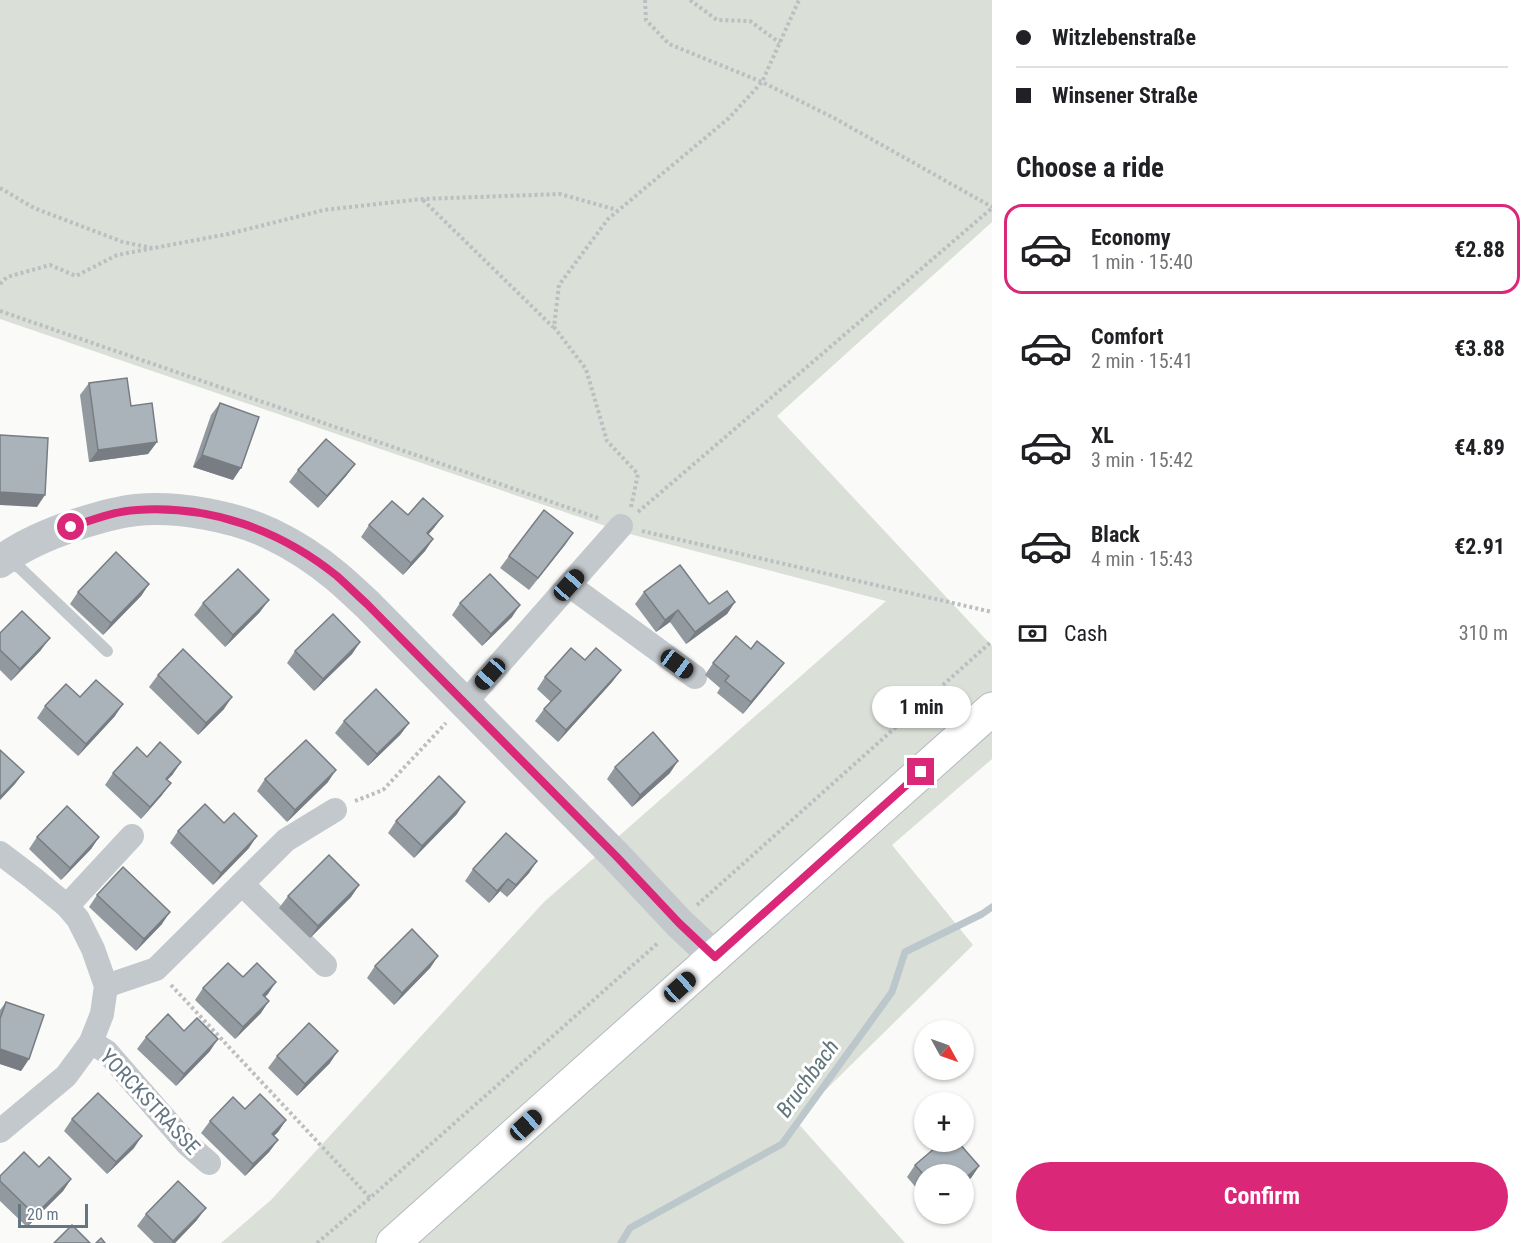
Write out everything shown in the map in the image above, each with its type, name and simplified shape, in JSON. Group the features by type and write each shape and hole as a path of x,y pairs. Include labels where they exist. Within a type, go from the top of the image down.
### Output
{"main road":[{"path":"393,1243 992,709"}],"street":[{"path":"1,559 35,541 71,527 100,517 136,510 197,513 237,521 270,533 337,576 367,604 715,957"},
{"path":"464,704 625,523"},
{"path":"569,585 695,677"},
{"path":"106,986 156,969 286,840 335,810"},
{"path":"67,906 132,836"},
{"name":"YORCKSTRASSE","path":"0,853 67,906 78,920 93,949 106,986 102,1014 91,1042 66,1076 4,1120"},
{"path":"242,884 325,965"},
{"name":"YORCKSTRASSE","path":"91,1042 107,1052 187,1144 208,1163"}],"lane":[{"path":"1,559 20,568 107,651"}],"path":[{"path":"625,523 992,208 834,118 762,82 669,44 646,20 645,0"},
{"path":"690,0 717,20 750,21 780,43"},
{"path":"554,327 560,285 608,219 729,118 762,82 799,0"},
{"path":"0,188 34,208 123,242 154,248"},
{"path":"0,284 7,277 50,265 76,276 117,255 228,234 324,210 423,199 560,194 618,211"},
{"path":"423,199 554,327 586,369 607,441 638,474 625,523"},
{"path":"0,311 625,523 992,612"},
{"path":"317,1243 650,951 712,890 992,641"},
{"path":"335,810 383,790 464,704"},
{"path":"156,969 370,1198"}],"shaded area":[{"path":"0,0 992,0 992,222 777,416 992,646 992,759 892,845 973,945 795,1120 905,1243 221,1243 271,1200 544,902 886,601 626,533 0,319"}],"building":[{"path":"127,378 131,406 152,403 157,442 98,450 89,383"},
{"path":"220,403 259,417 241,468 202,455"},
{"path":"0,435 48,438 45,495 0,492"},
{"path":"326,439 355,464 327,496 298,470"},
{"path":"423,498 443,516 427,533 433,539 411,563 369,525 392,501 408,515"},
{"path":"544,510 573,533 538,578 509,556"},
{"path":"116,552 149,584 111,623 78,592"},
{"path":"680,565 709,604 727,591 735,602 695,632 678,610 665,620 644,592"},
{"path":"238,569 269,600 233,635 203,603"},
{"path":"490,574 520,605 491,634 460,603"},
{"path":"22,611 50,638 20,669 0,650 0,633"},
{"path":"333,614 360,642 323,679 295,651"},
{"path":"736,636 751,649 757,641 784,663 751,702 725,681 729,676 713,663"},
{"path":"571,648 585,660 596,648 621,670 566,730 544,709 561,691 545,677"},
{"path":"183,649 232,697 206,723 158,675"},
{"path":"96,680 123,704 86,744 45,706 66,684 80,697"},
{"path":"376,689 409,723 377,754 344,721"},
{"path":"653,732 678,761 640,795 615,767"},
{"path":"306,740 336,770 295,810 265,779"},
{"path":"160,742 181,762 166,779 171,783 150,807 113,773 137,747 147,757"},
{"path":"0,750 24,772 0,797"},
{"path":"439,776 465,802 422,846 396,821"},
{"path":"205,804 224,823 234,813 257,836 221,873 178,831"},
{"path":"67,806 99,837 70,868 37,837"},
{"path":"506,833 537,861 516,885 508,879 497,891 473,869"},
{"path":"329,855 359,885 318,926 288,896"},
{"path":"123,867 170,912 144,939 97,895"},
{"path":"412,929 438,956 402,993 375,966"},
{"path":"228,963 243,977 257,963 276,982 263,995 269,1001 243,1027 203,988"},
{"path":"6,1002 44,1015 29,1059 0,1049 0,1019"},
{"path":"168,1014 184,1031 197,1018 218,1039 184,1074 146,1037"},
{"path":"309,1023 338,1051 305,1084 277,1056"},
{"path":"98,1093 142,1136 116,1162 72,1119"},
{"path":"260,1094 286,1120 272,1134 278,1140 253,1164 210,1121 233,1097 245,1109"},
{"path":"24,1152 39,1167 49,1157 71,1179 35,1215 0,1181 0,1176"},
{"path":"930,1152 967,1152 979,1166 974,1170 974,1164 916,1164"},
{"path":"178,1181 206,1208 173,1241 146,1214"},
{"path":"72,1225 90,1243 54,1243"}],"waterway":[{"name":"Bruchbach","path":"621,1243 630,1228 782,1144 892,992 905,952 992,907"}],"route":[{"path":"71,527 100,517 136,510 197,513 237,521 270,533 337,576 715,957 921,772"}]}
